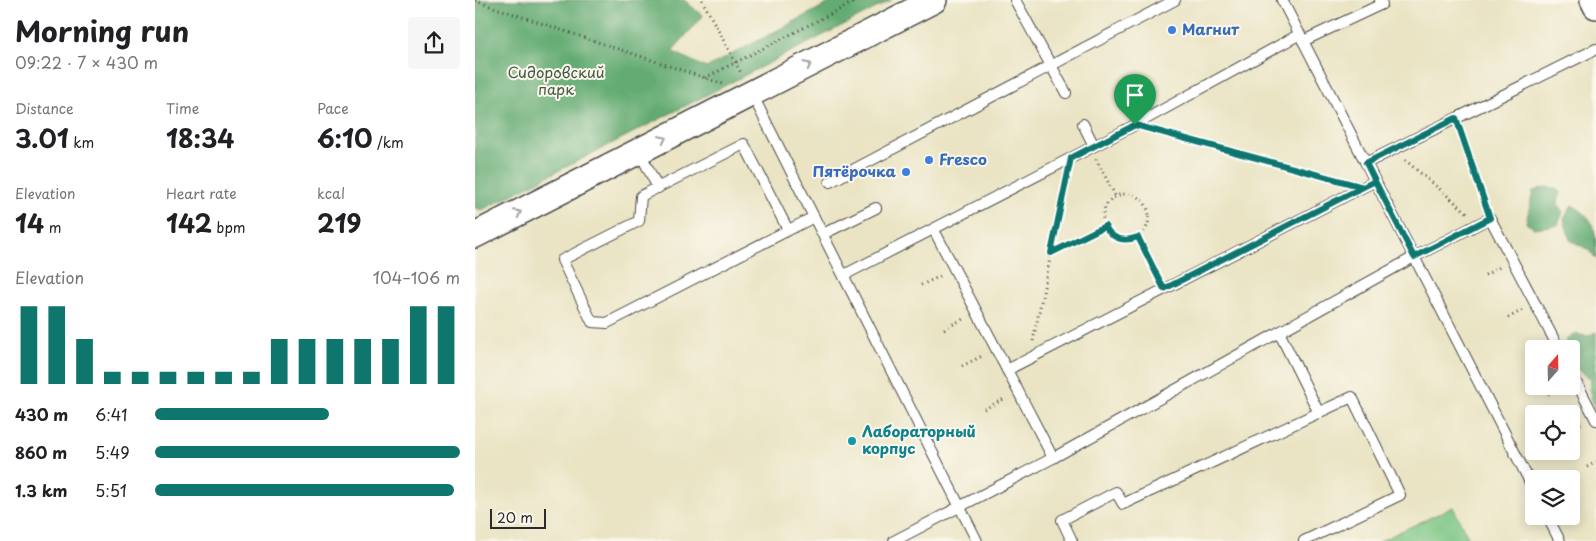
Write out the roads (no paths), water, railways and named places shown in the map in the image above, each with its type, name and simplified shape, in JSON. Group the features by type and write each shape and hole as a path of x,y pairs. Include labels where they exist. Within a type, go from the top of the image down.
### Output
{"street":[{"path":"475,235 934,0"},
{"path":"1593,0 1596,6"}],"lane":[{"path":"1015,0 1066,93"},
{"path":"830,182 1175,0"},
{"path":"1282,0 1525,473"},
{"path":"843,275 933,230 1301,37 1384,1"},
{"path":"1366,163 1596,48"},
{"path":"752,94 977,541"},
{"path":"1083,124 1094,146"},
{"path":"788,230 744,144 641,196 639,221 561,260 592,322 607,323 814,217"},
{"path":"639,151 658,188"},
{"path":"1007,370 1375,181"},
{"path":"823,234 876,208"},
{"path":"894,541 1053,458 1414,257 1490,218 1554,340"},
{"path":"933,230 1053,458"},
{"path":"1279,332 1319,413"},
{"path":"1580,389 1596,420"},
{"path":"1072,541 1061,520 1116,492 1123,504 1352,397 1400,495 1304,541"},
{"path":"1552,525 1560,541"}],"place":[{"name":"Магнит","path":"1172,30"},
{"name":"Fresco","path":"929,160"},
{"name":"Пятёрочка","path":"906,172"},
{"name":"Лабораторный корпус","path":"852,441"}],"park label":[{"name":"Сидоровский парк","path":"556,82"}]}
